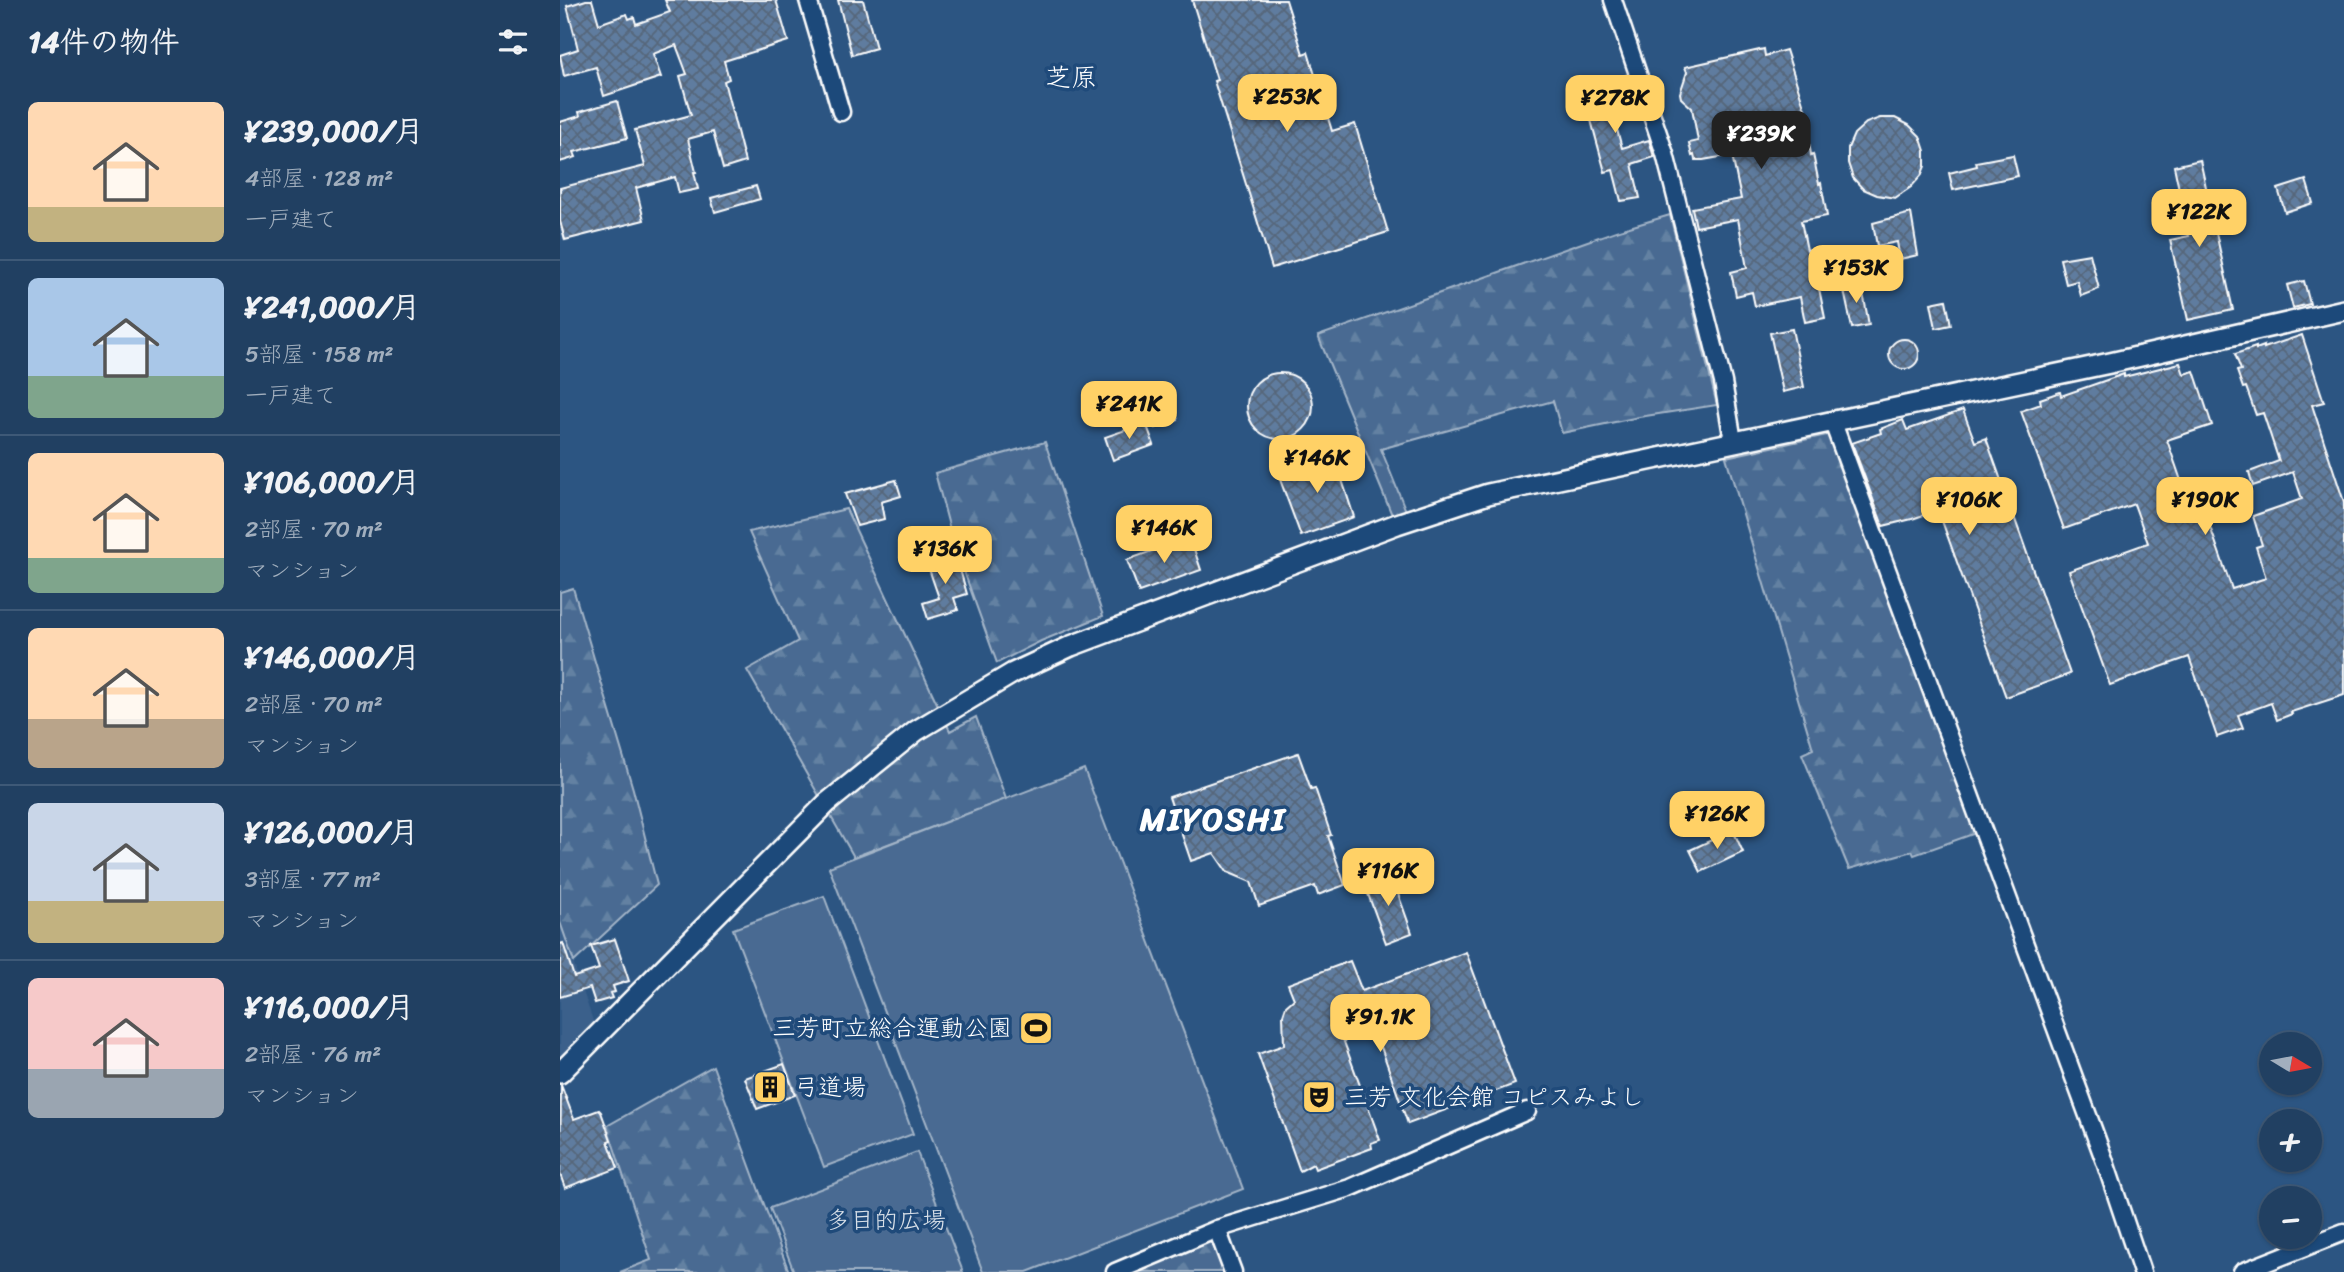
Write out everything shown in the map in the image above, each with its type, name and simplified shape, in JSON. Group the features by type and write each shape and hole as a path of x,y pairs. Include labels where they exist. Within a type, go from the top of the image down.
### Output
{"street":[{"path":"808,0 841,112"},
{"path":"1613,0 1665,154 1723,382 1733,441"},
{"path":"560,1073 827,803 916,731 1013,673 1071,646 1397,524 1488,494 2110,363 2344,310"},
{"path":"1832,420 2104,1159 2142,1272"},
{"path":"1115,1272 1217,1229 1350,1188 1527,1111"},
{"path":"1217,1229 1233,1272"},
{"path":"2242,1272 2344,1232"}],"shaded area":[{"path":"560,929 594,1024 560,1057"}],"green space":[{"path":"1670,215 1717,405 1562,433 1553,401 1381,449 1406,511 1392,515 1318,336 1616,231"},
{"path":"1831,434 1976,833 1914,855 1912,851 1849,869 1802,754 1813,749 1726,457"},
{"path":"1045,442 1103,616 1041,641 997,663 953,541 935,473"},
{"path":"846,509 950,731 976,717 1006,799 854,857 747,670 798,641 749,532"},
{"path":"573,588 633,789 657,885 574,962 560,922 560,592"},
{"name":"三芳町立総合運動公園","path":"1084,769 1243,1189 1027,1272 983,1272 829,867"},
{"path":"824,896 913,1134 824,1167 733,929"},
{"path":"713,1066 789,1272 620,1272 651,1260 607,1126"},
{"name":"多目的広場","path":"917,1152 963,1272 794,1272 770,1208"},
{"path":"1215,1237 1228,1272 1132,1272"}],"building":[{"path":"592,0 599,24 627,14 629,19 634,17 636,24 670,12 665,0 776,0 788,41 724,61 729,79 724,81 745,162 723,169 713,132 688,139 698,189 679,193 675,177 636,188 644,220 565,240 560,221 560,188 645,166 635,130 691,115 680,76 687,74 676,45 653,54 661,77 604,96 596,67 564,76 560,55 578,49 567,6"},
{"path":"838,0 863,0 876,48 852,55"},
{"path":"1192,0 1286,0 1303,54 1308,52 1332,131 1355,124 1388,232 1272,268"},
{"path":"1764,49 1765,56 1786,50 1811,128 1807,129 1811,155 1813,154 1819,184 1821,183 1827,216 1801,221 1807,250 1811,249 1825,318 1805,322 1800,297 1755,306 1752,292 1736,296 1731,272 1747,268 1738,219 1696,227 1692,208 1741,199 1732,155 1703,160 1695,160 1694,155 1692,156 1689,143 1698,141 1692,108 1681,98 1680,93 1687,72 1685,67"},
{"path":"1627,75 1635,97 1610,104 1622,148 1649,140 1654,157 1632,164 1640,198 1621,201 1613,170 1605,172 1588,109 1585,109 1580,91"},
{"path":"617,101 627,138 574,152 576,157 560,162 560,122 580,116 579,112"},
{"path":"1880,118 1895,118 1909,125 1920,136 1925,151 1925,166 1921,176 1895,198 1863,189 1853,178 1848,163 1848,148 1854,134 1866,123"},
{"path":"2013,155 2018,176 1953,190 1949,173 1977,166 1976,162"},
{"path":"2200,160 2233,310 2188,320 2170,240 2189,236 2174,166"},
{"path":"2306,180 2313,203 2285,212 2278,189"},
{"path":"756,186 760,199 715,212 711,198"},
{"path":"1911,213 1918,255 1900,259 1897,242 1877,246 1873,223"},
{"path":"2090,254 2099,289 2081,296 2077,281 2066,284 2060,259"},
{"path":"2304,281 2310,304 2293,308 2287,285"},
{"path":"1861,282 1869,325 1852,328 1843,286"},
{"path":"1946,300 1951,325 1936,328 1931,303"},
{"path":"1792,329 1804,387 1783,392 1770,333"},
{"path":"2302,335 2324,402 2312,405 2344,502 2344,695 2291,712 2292,714 2277,720 2271,703 2238,715 2243,728 2217,737 2189,657 2110,685 2069,571 2148,543 2134,504 2064,529 2021,411 2041,404 2040,399 2060,392 2061,396 2124,374 2124,377 2180,363 2184,374 2194,371 2212,425 2167,440 2186,495 2223,482 2232,509 2207,518 2232,589 2266,578 2256,547 2262,545 2253,516 2302,499 2293,472 2253,486 2249,472 2279,461 2263,413 2256,415 2246,387 2243,388 2237,371 2241,370 2235,354 2256,347 2264,348"},
{"path":"1904,339 1915,343 1919,354 1915,365 1904,369 1893,365 1889,354 1893,343"},
{"path":"1280,373 1303,383 1313,406 1303,429 1280,439 1257,429 1247,406 1257,383"},
{"path":"1168,385 1178,420 1155,428 1143,394"},
{"path":"1963,410 1975,442 1986,438 2070,674 2006,697 1938,510 1883,526 1852,443 1881,433 1880,429 1903,420 1907,430"},
{"path":"1146,423 1154,445 1113,460 1105,437"},
{"path":"1334,455 1354,517 1301,536 1278,474"},
{"path":"896,480 901,496 881,502 884,519 857,526 845,494"},
{"path":"1190,537 1201,570 1139,592 1127,560"},
{"path":"955,552 967,594 954,598 958,610 928,619 923,603 939,598 927,563"},
{"path":"1298,753 1311,789 1315,788 1345,885 1318,895 1315,886 1259,906 1251,882 1227,872 1214,853 1191,861 1169,797"},
{"path":"1733,830 1743,852 1701,872 1690,850"},
{"path":"1391,874 1412,933 1386,943 1364,883"},
{"path":"615,939 629,981 613,986 615,992 610,993 612,998 595,1003 590,988 560,997 560,944 563,943 574,977 599,969 591,946"},
{"path":"1466,952 1515,1084 1408,1124 1374,1027 1343,1039 1380,1140 1371,1143 1372,1148 1315,1169 1313,1164 1300,1171 1258,1054 1284,1045 1283,1015 1286,1006 1294,999 1288,984 1350,961 1362,991"},
{"name":"弓道場","path":"784,1064 795,1095 757,1109 745,1078"},
{"path":"561,1085 574,1119 599,1110 601,1112 618,1168 565,1188 560,1174"}],"place":[{"name":"三芳町立総合運動公園","path":"1036,1028"},
{"name":"弓道場","path":"770,1087"},
{"name":"三芳 文化会館 コピスみよし","path":"1319,1097"}],"district":[{"name":"芝原","path":"1071,77"},
{"name":"MIYOSHI","path":"1213,819"}]}
